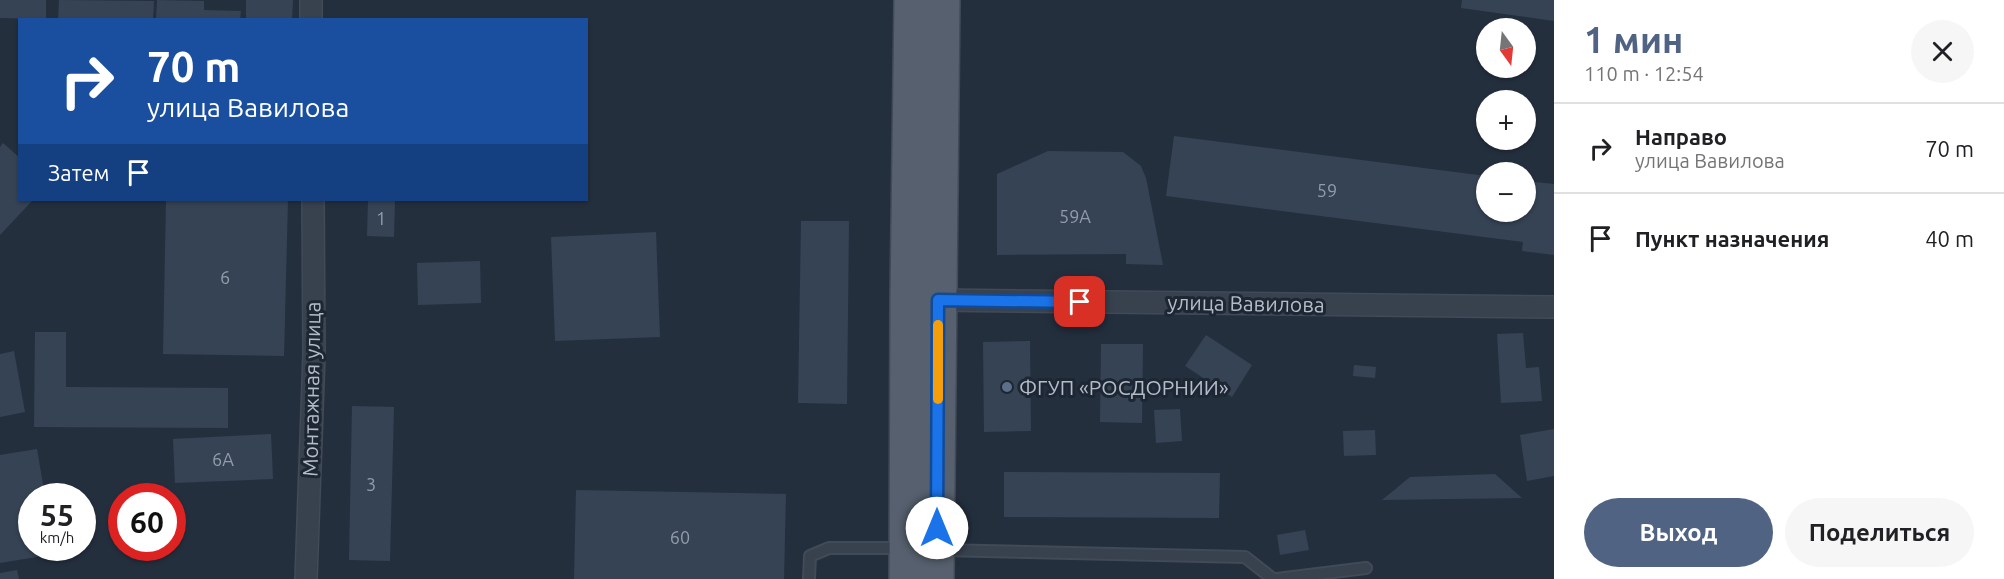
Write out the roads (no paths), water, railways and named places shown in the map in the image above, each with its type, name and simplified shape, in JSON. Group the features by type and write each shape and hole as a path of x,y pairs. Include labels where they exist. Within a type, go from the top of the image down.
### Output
{"main road":[{"path":"911,0 907,299 922,564"},
{"path":"922,564 938,300 943,0"}],"street":[{"path":"311,0 311,18"},
{"name":"Монтажная улица","path":"306,579 314,354 313,201"},
{"name":"улица Вавилова","path":"938,300 1554,307"}],"lane":[{"path":"809,579 810,556 829,548 922,564 1245,557 1275,579 1366,568"}],"place":[{"name":"ФГУП «РОСДОРНИИ»","path":"1007,387"}]}
